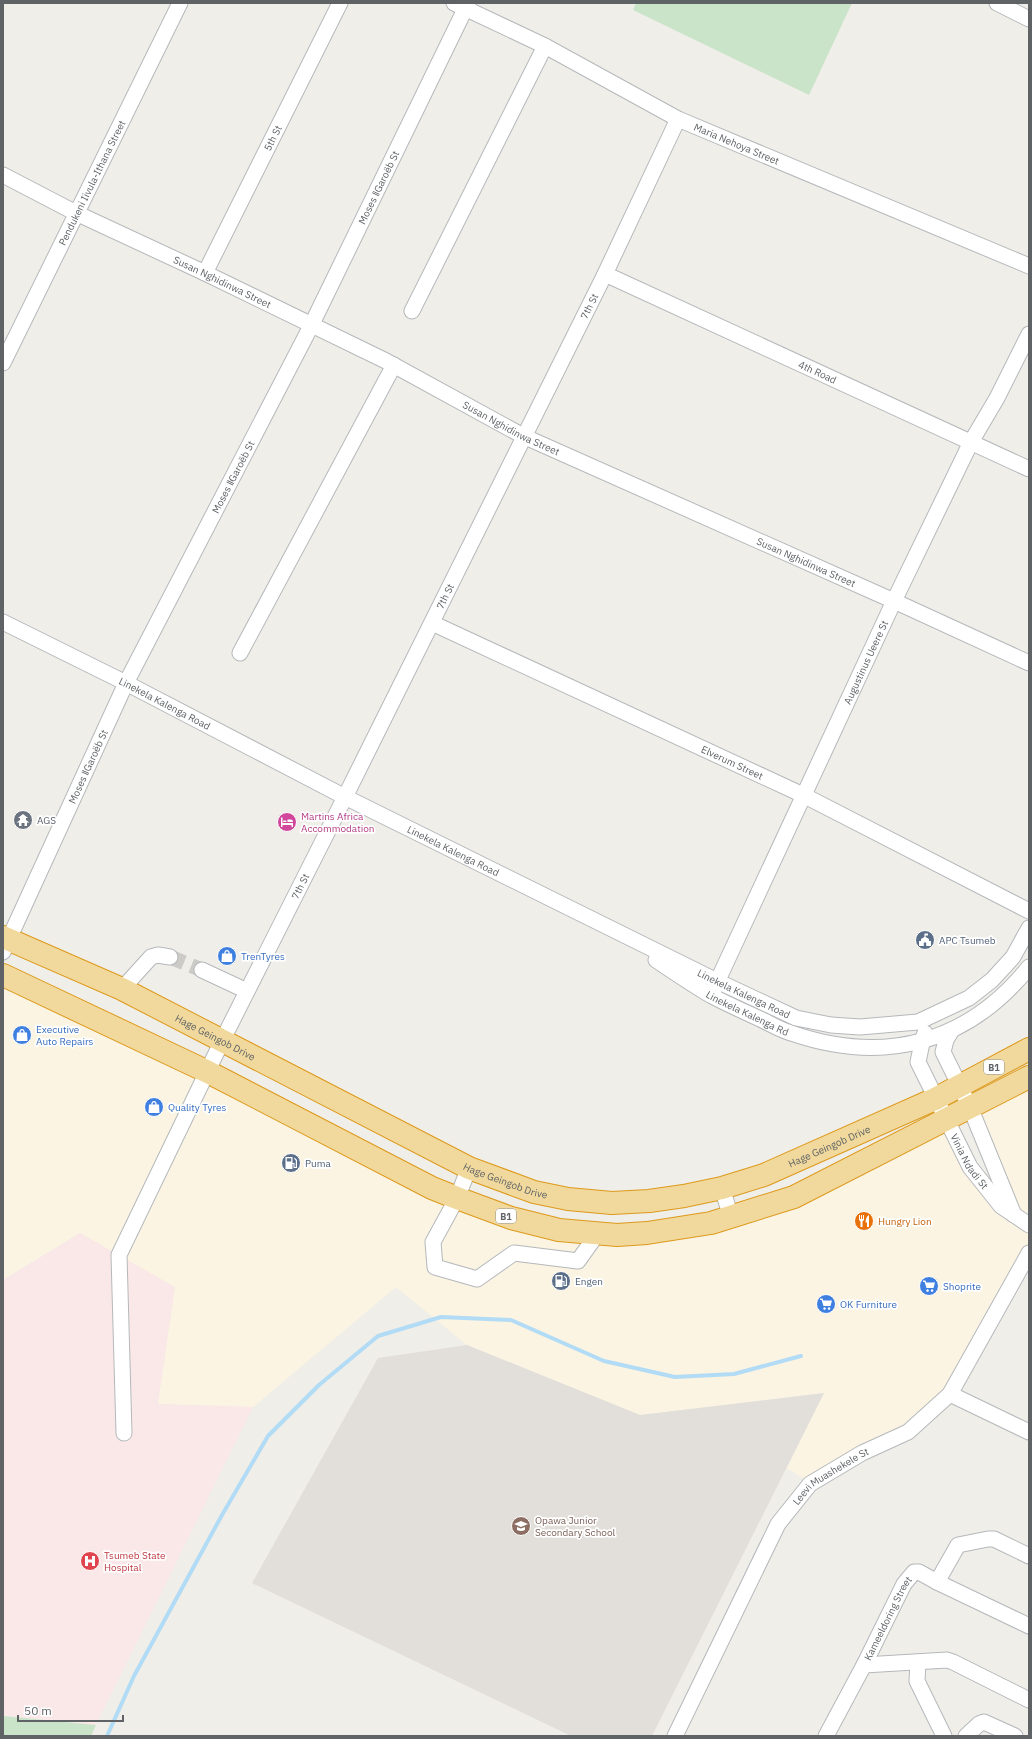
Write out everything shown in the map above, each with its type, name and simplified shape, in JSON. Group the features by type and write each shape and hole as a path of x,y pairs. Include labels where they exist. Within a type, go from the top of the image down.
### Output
{"highway":[{"name":"Hage Geingob Drive","path":"5,943 122,989 469,1168 534,1192 568,1199 612,1203 649,1201 684,1196 722,1188 764,1175 935,1099 1029,1049"},
{"name":"B1","path":"3,975 208,1072 425,1184 456,1198 511,1218 559,1230 617,1234 646,1234 711,1223 794,1197 1029,1077"}],"street":[{"name":"Pendukeni Iivula-Ithana Street","path":"3,363 180,3"},
{"name":"5th St","path":"205,273 340,3"},
{"path":"997,3 1029,19"},
{"name":"Maria Nehoya Street","path":"462,5 545,46 678,120 1029,266"},
{"name":"Moses ǁGaroëb St","path":"5,943 126,683 311,326 462,5"},
{"path":"412,311 545,46"},
{"name":"7th St","path":"124,1433 119,1255 222,1041 605,274 678,120"},
{"name":"Susan Nghidinwa Street","path":"3,175 76,213 205,273 311,326 394,365 524,436 894,601 1029,663"},
{"name":"4th Road","path":"605,274 1029,469"},
{"name":"Augustinus Ueere St","path":"711,995 894,601 971,442 998,398 1029,334"},
{"path":"240,653 394,365"},
{"name":"Linekela Kalenga Road","path":"3,622 126,683 345,797 717,981 796,1018 831,1025 860,1027 893,1025 925,1033"},
{"name":"Elverum Street","path":"432,623 803,795 1029,911"},
{"name":"Linekela Kalenga Rd","path":"593,919 711,995 789,1033 821,1043 856,1048 890,1048 925,1033"},
{"path":"890,1048 906,1051 918,1062 925,1033 946,1009 969,998 992,980 1013,957 1029,928"},
{"path":"122,989 151,957 158,955 170,957"},
{"path":"925,1033 952,1030 993,1005 1016,983 1029,967"},
{"path":"202,970 248,991"},
{"path":"943,1052 946,1040 952,1030"},
{"name":"Vinia Ndadi St","path":"925,1033 939,1042 970,1108 1014,1216"},
{"name":"Vinia Ndadi St","path":"918,1062 970,1167 1001,1206 1029,1226"},
{"path":"469,1168 456,1198 433,1242 435,1267 476,1279 514,1253 578,1261 598,1233"},
{"path":"722,1188 731,1217"},
{"name":"Leevi Muashekele St","path":"675,1736 778,1524 810,1484 862,1453 908,1432 950,1394 1029,1253"},
{"path":"950,1394 1029,1432"},
{"path":"937,1582 958,1545 994,1539 1029,1556"},
{"name":"Kameeldoring Street","path":"826,1736 864,1665 904,1584 914,1572 919,1572 1029,1626"},
{"path":"864,1665 947,1660 1029,1700"},
{"path":"918,1662 917,1681 944,1736"},
{"path":"966,1736 979,1724 984,1722 1015,1736"}],"shaded area":[{"path":"3,975 432,1188 559,1230 711,1223 947,1120 970,1167 1014,1215 970,1107 1029,1077 1029,1253 950,1394 908,1432 809,1482 787,1468 824,1393 640,1415 467,1345 396,1287 253,1407 158,1404 80,1233 3,1280"},
{"name":"Tsumeb State Hospital","path":"80,1233 175,1287 158,1404 253,1407 96,1725 3,1716 3,1280"},
{"name":"Opawa Junior Secondary School","path":"467,1345 640,1415 824,1393 652,1736 571,1736 252,1583 378,1358"}],"green space":[{"path":"636,3 852,3 809,95 633,10"},
{"path":"3,1716 96,1725 91,1736 3,1736"}],"waterway":[{"path":"107,1736 134,1676 222,1515 268,1436 319,1385 378,1336 441,1317 511,1320 604,1361 675,1377 734,1374 801,1356"}],"tunnel":[{"path":"170,957 202,970"}],"place":[{"name":"AGS","path":"23,820"},
{"name":"Martins Africa Accommodation","path":"287,822"},
{"name":"APC Tsumeb","path":"925,940"},
{"name":"TrenTyres","path":"227,956"},
{"name":"Executive Auto Repairs","path":"22,1035"},
{"name":"Quality Tyres","path":"154,1107"},
{"name":"Puma","path":"291,1163"},
{"name":"Hungry Lion","path":"864,1221"},
{"name":"Engen","path":"561,1281"},
{"name":"Shoprite","path":"929,1286"},
{"name":"OK Furniture","path":"826,1304"},
{"name":"Opawa Junior Secondary School","path":"521,1526"},
{"name":"Tsumeb State Hospital","path":"90,1561"}]}
